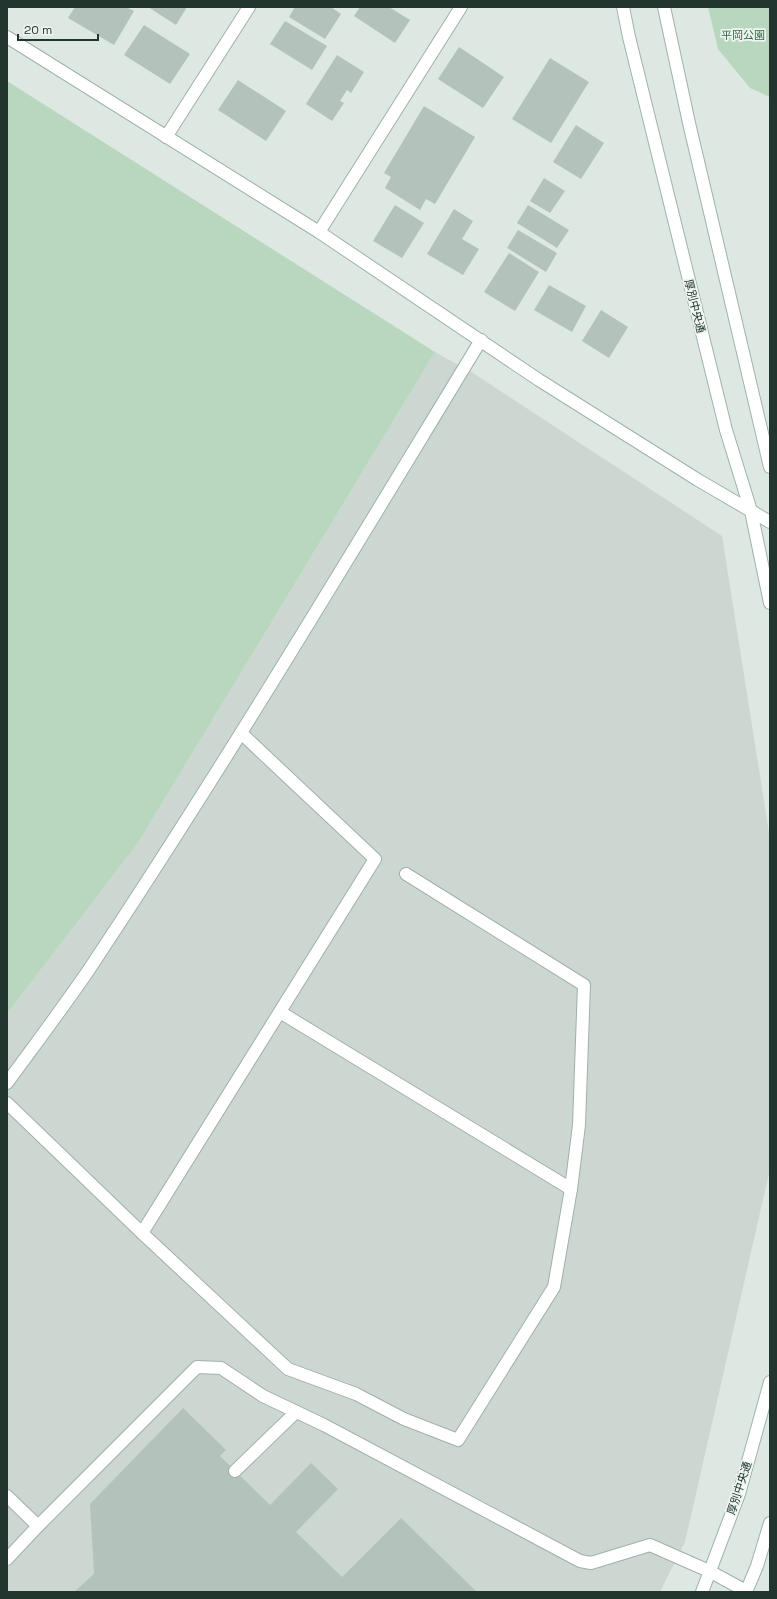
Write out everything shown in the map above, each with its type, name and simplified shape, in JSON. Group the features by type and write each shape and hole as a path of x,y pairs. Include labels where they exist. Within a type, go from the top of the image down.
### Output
{"street":[{"path":"166,137 249,7"},
{"path":"319,232 461,7"},
{"name":"厚別中央通","path":"623,7 628,37 726,430 751,511 770,603"},
{"path":"664,7 689,123 770,467"},
{"path":"7,37 319,232 545,384 698,480 770,522"},
{"path":"7,1083 86,973 241,733 481,340"},
{"path":"142,1233 375,859 241,733"},
{"path":"7,1103 142,1233 288,1369 356,1394 404,1419 458,1440 554,1287 571,1190 579,1124 584,985 406,874"},
{"path":"280,1012 571,1190"},
{"path":"7,1559 197,1366 222,1368 264,1396 580,1561 592,1563 650,1545 710,1571 747,1592 757,1566 770,1523"},
{"name":"厚別中央通","path":"702,1592 739,1494 770,1382"},
{"path":"235,1471 296,1412"},
{"path":"7,1496 38,1526"}],"shaded area":[{"path":"435,352 473,373 722,536 770,839 770,1169 685,1542 660,1592 7,1592 7,1014 138,843"}],"green space":[{"name":"平岡公園","path":"708,7 770,7 770,97 750,88 718,49"},
{"path":"7,81 435,352 138,843 7,1014"}],"building":[{"path":"75,7 126,7 134,11 114,45 68,18"},
{"path":"148,7 187,7 176,25"},
{"path":"295,7 331,7 341,14 325,39 289,17"},
{"path":"360,7 389,7 410,20 395,43 354,16"},
{"path":"285,21 327,46 312,70 270,44"},
{"path":"144,25 190,54 170,84 124,55"},
{"path":"459,47 504,77 483,108 438,79"},
{"path":"337,55 364,72 351,93 347,90 340,101 344,103 332,121 306,104"},
{"path":"550,58 589,82 551,143 512,119"},
{"path":"238,80 286,111 266,141 218,110"},
{"path":"424,106 475,137 435,204 426,199 420,210 385,188 391,177 384,173"},
{"path":"576,125 604,143 581,179 553,162"},
{"path":"544,178 565,191 550,213 530,201"},
{"path":"395,205 424,223 402,258 373,241"},
{"path":"528,205 569,230 557,248 517,223"},
{"path":"454,209 473,221 462,239 479,249 463,275 427,254"},
{"path":"518,230 557,253 546,272 507,248"},
{"path":"509,253 539,272 515,311 484,292"},
{"path":"549,285 586,306 572,332 534,310"},
{"path":"601,310 628,327 609,358 582,341"},
{"path":"183,1408 226,1450 220,1456 270,1505 311,1463 338,1489 296,1532 342,1577 401,1518 477,1592 74,1592 94,1574 90,1504"}]}
